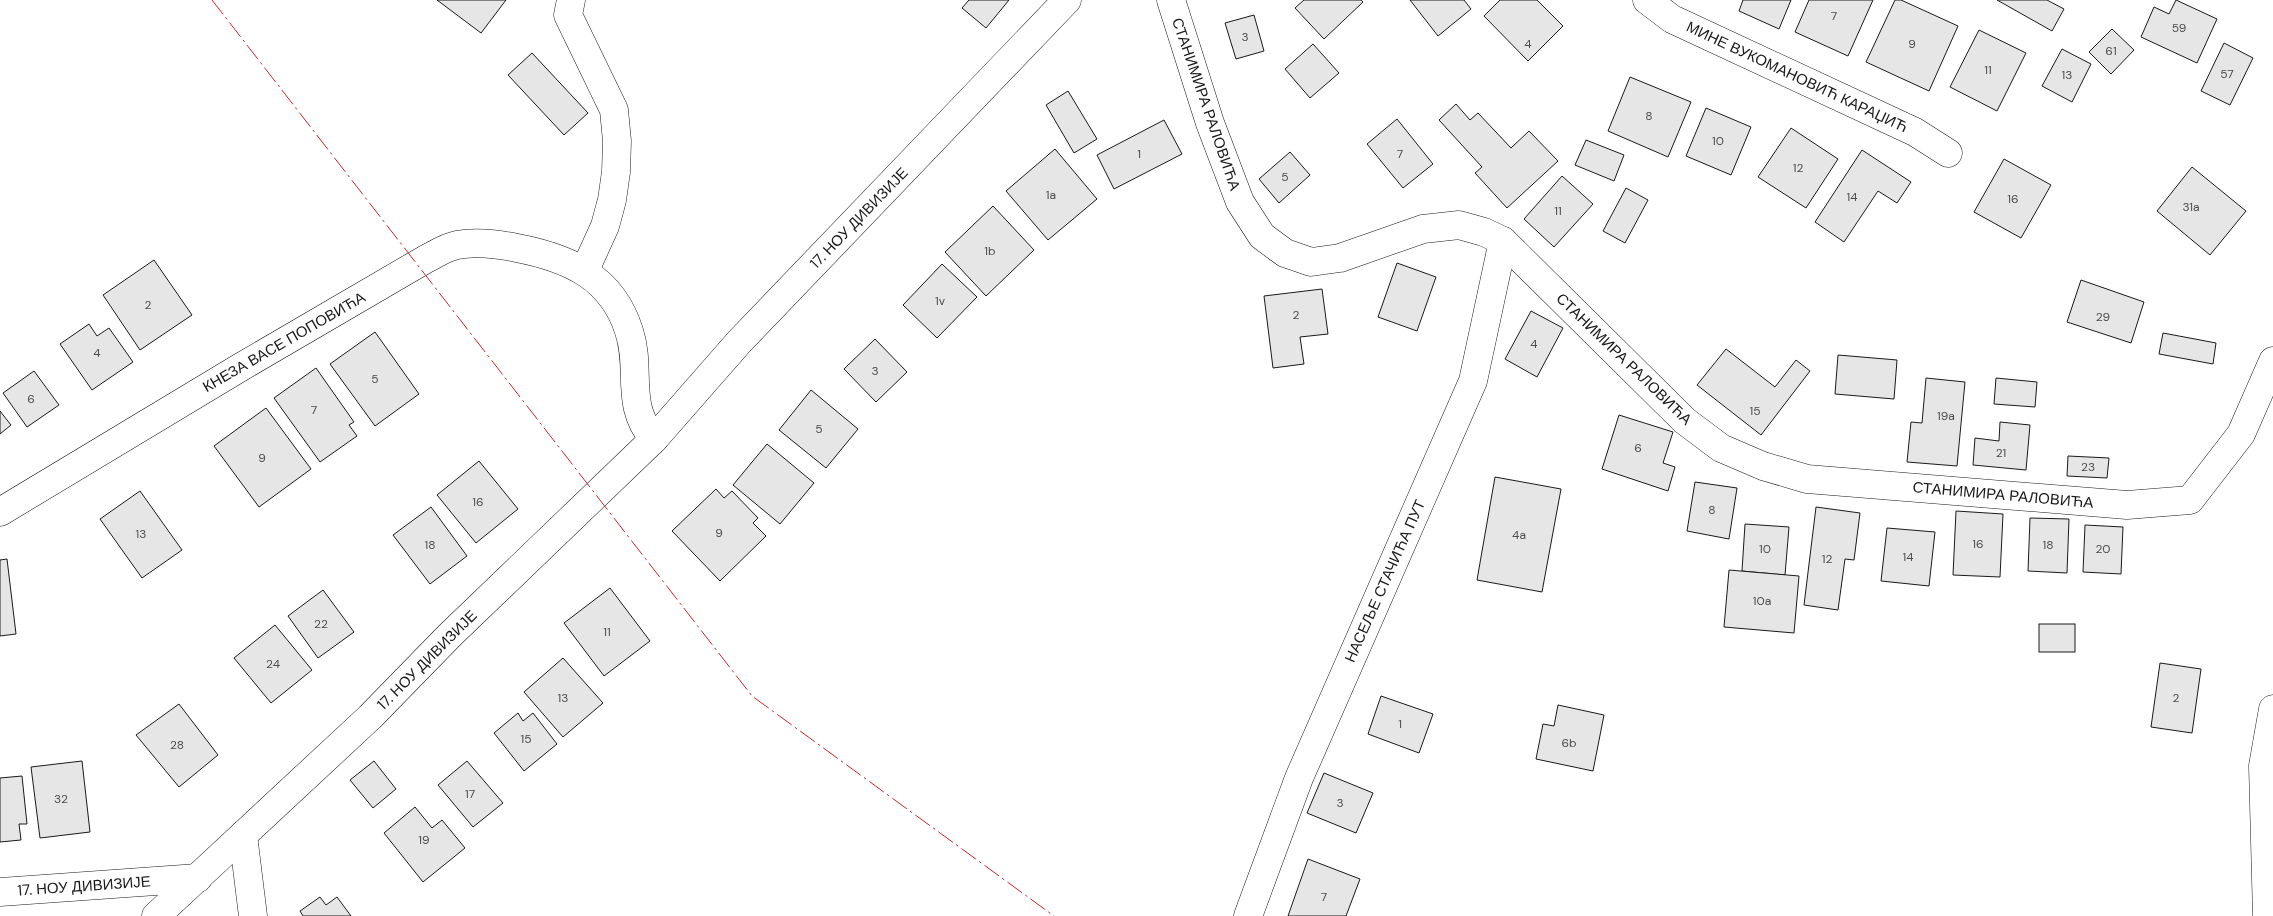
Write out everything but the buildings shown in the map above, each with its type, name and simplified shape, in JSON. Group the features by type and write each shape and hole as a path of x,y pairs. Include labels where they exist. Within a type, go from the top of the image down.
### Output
{"street":[{"path":"571,0 568,15 614,110 617,141 616,172 612,200 605,226 585,270 597,280 624,315 634,349 634,391 637,409 643,427 654,439"},
{"name":"17. НОУ ДИВИЗИЈЕ","path":"156,916 377,710 450,635 654,439 739,342 1067,0"},
{"name":"СТАНИМИРА РАЛОВИЋА","path":"1171,0 1210,123 1240,202 1262,236 1284,253 1311,262 1340,258 1423,229 1459,225 1484,232 1503,241 1684,421 1721,448 1763,466 1807,479 2127,505 2190,500 2241,434 2273,361"},
{"name":"МИНЕ ВУКОМАНОВИЋ КАРАЏИЋ","path":"1647,0 1672,19 1915,132 1948,153"},
{"name":"НАСЕЉЕ СТАЧИЋА ПУТ","path":"1248,916 1299,778 1473,381 1503,241"},
{"name":"КНЕЗА ВАСЕ ПОПОВИЋА","path":"0,512 241,367 446,249 468,243 512,246 564,259 585,270"},
{"path":"2267,916 2264,766 2273,709"},
{"path":"243,835 253,916"},
{"name":"17. НОУ ДИВИЗИЈЕ","path":"0,892 198,878"}],"power":[{"path":"212,0 752,696 1054,916"}]}
